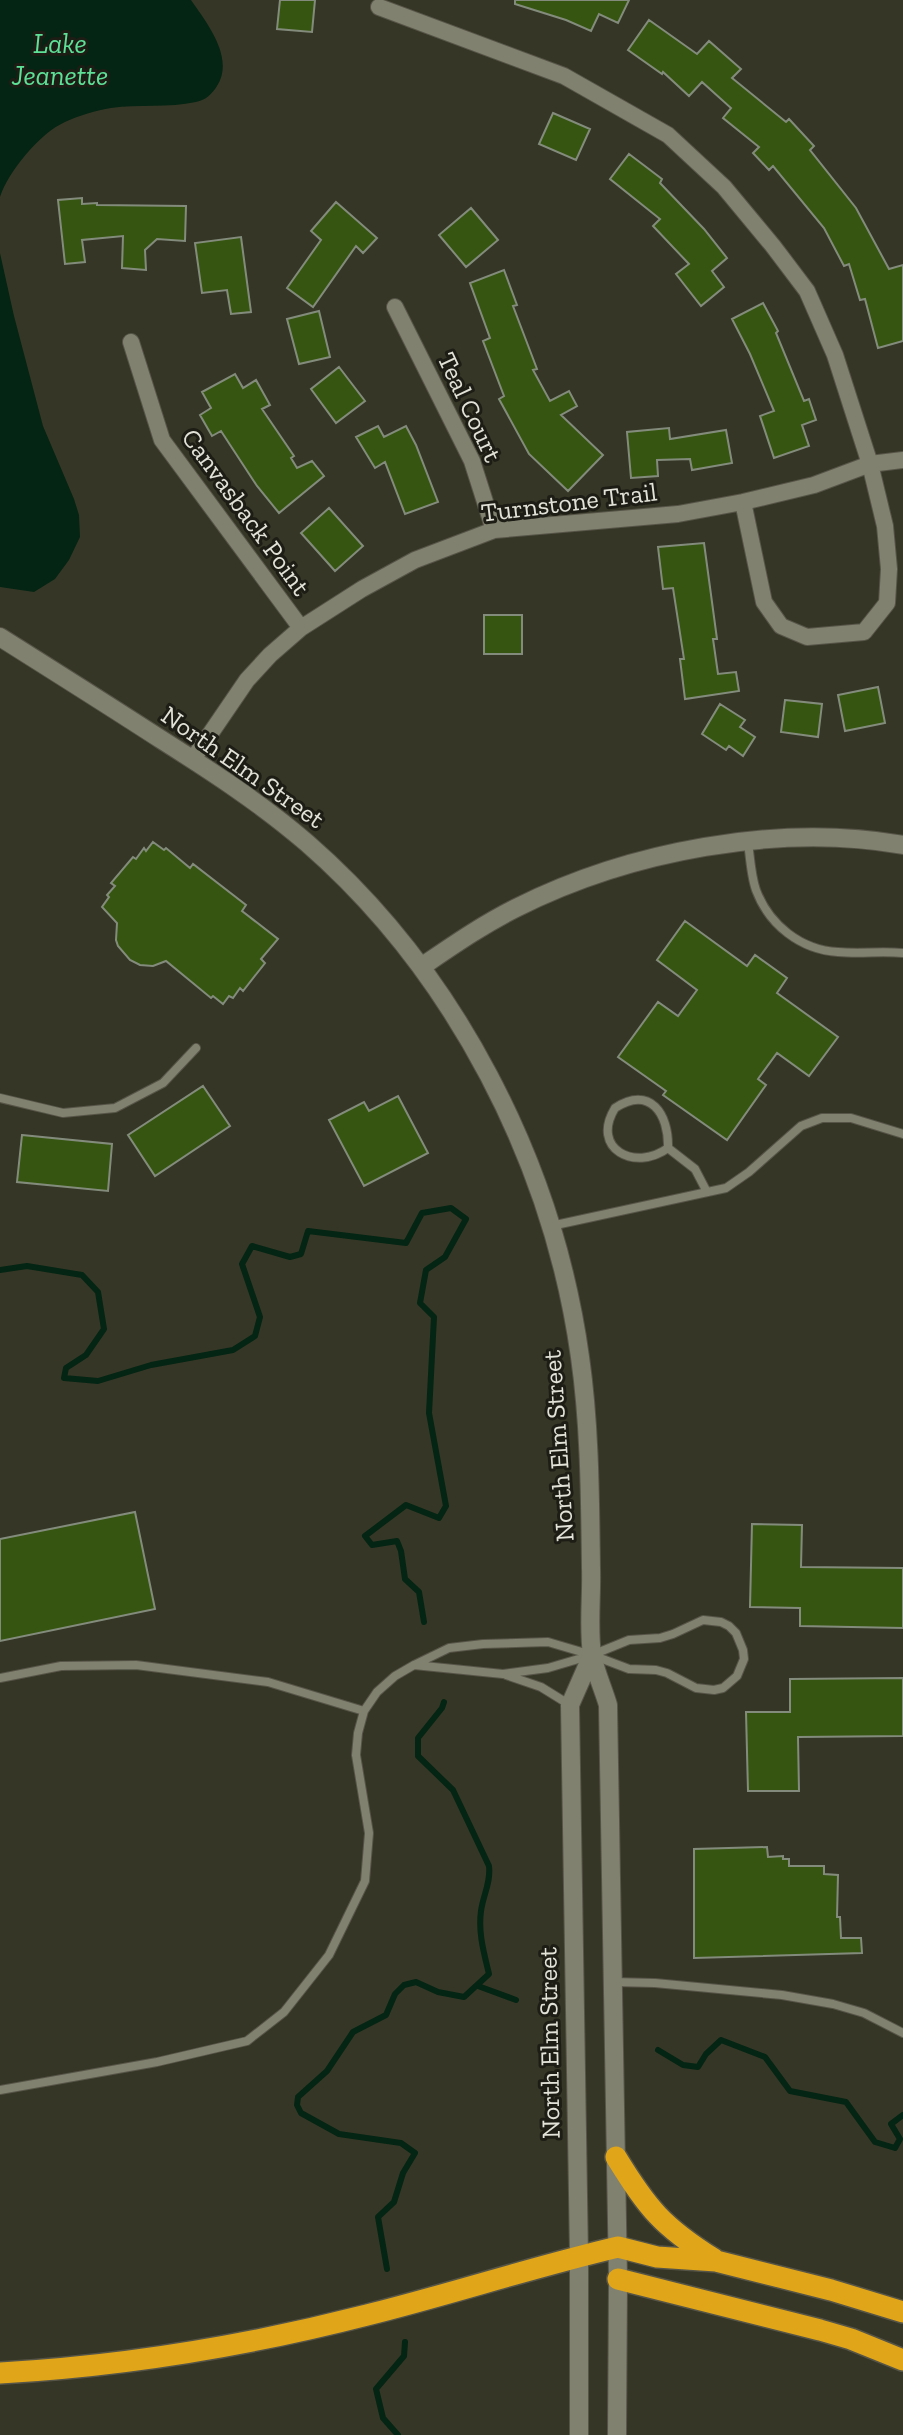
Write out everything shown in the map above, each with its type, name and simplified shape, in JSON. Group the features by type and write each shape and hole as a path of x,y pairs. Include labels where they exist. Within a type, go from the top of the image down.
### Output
{"highway":[{"path":"616,2157 654,2214 684,2241 716,2261"},
{"path":"0,2373 99,2365 236,2345 368,2315 618,2247 657,2257 716,2261 831,2290 903,2312"},
{"path":"618,2280 821,2330 903,2360"}],"main road":[{"name":"North Elm Street","path":"0,636 255,802 306,842 366,901 421,967 479,1058 522,1148 551,1226 571,1305 587,1410 592,1655 608,1704 618,2247 617,2435"},
{"path":"421,967 514,908 604,872 668,854 748,842 844,839 903,845"},
{"name":"North Elm Street","path":"579,2435 579,2256 570,1705 592,1655"}],"street":[{"path":"374,4 564,76 668,135 724,187 807,292 835,355 870,464 885,526 889,569 887,603 864,632 807,637 781,626 764,602 743,502"},
{"name":"Teal Court","path":"395,307 472,461 494,530"},
{"name":"Canvasback Point","path":"131,342 162,440 301,628"},
{"name":"Turnstone Trail","path":"192,759 247,680 270,655 301,628 362,589 415,560 494,530 678,514 814,485 870,464 903,460"}],"lane":[{"path":"748,842 755,889 769,915 797,941 836,952 903,953"},
{"path":"0,1098 64,1113 115,1108 163,1083 195,1048"},
{"path":"668,1148 650,1157 634,1158 623,1155 608,1139 607,1128 615,1108 634,1099 657,1107 664,1117 668,1148 695,1169 708,1192"},
{"path":"551,1226 726,1188 749,1172 801,1126 822,1118 851,1118 903,1134"},
{"path":"0,2090 157,2062 247,2041 284,2012 330,1955 365,1881 369,1833 356,1755 358,1732 364,1711 377,1692 395,1676 449,1648 548,1642 592,1655 629,1669 667,1673 704,1690 723,1688 731,1683 744,1659 736,1633 721,1622 712,1620 694,1623 660,1638 629,1640 592,1655 548,1668 503,1674"},
{"path":"0,1678 61,1666 136,1665 268,1682 364,1711"},
{"path":"414,1665 503,1674 541,1687 570,1705"},
{"path":"613,1982 655,1983 782,1995 833,2004 864,2013 903,2033"}],"water":[{"name":"Lake Jeanette","path":"0,0 191,0 217,41 223,64 222,75 213,92 200,101 111,108 55,127 26,154 10,176 0,197"},
{"path":"0,253 43,426 79,515 80,537 69,560 55,579 34,592 0,587"}],"building":[{"path":"280,0 315,0 312,32 277,29"},
{"path":"515,0 629,0 618,23 599,14 591,31 515,4"},
{"path":"649,20 697,54 709,41 741,69 732,78 786,122 789,119 814,146 810,150 856,208 889,269 903,265 903,341 878,348 865,299 860,300 849,264 844,266 824,228 773,166 769,170 753,153 759,147 723,118 731,108 702,82 689,96 663,72 662,74 628,50"},
{"path":"553,113 590,129 576,160 539,144"},
{"path":"629,154 662,179 660,183 704,229 727,258 712,271 724,287 701,306 676,274 689,264 653,226 660,219 610,179"},
{"path":"82,198 82,204 186,206 185,241 157,239 145,250 146,270 122,268 123,236 82,240 85,262 65,264 58,200"},
{"path":"336,202 377,238 363,253 356,246 313,307 287,288 321,240 311,231"},
{"path":"471,208 498,240 466,267 439,235"},
{"path":"241,237 251,312 231,314 227,290 202,293 195,243"},
{"path":"504,270 517,305 513,306 537,369 533,370 550,401 569,391 577,406 561,415 603,455 568,491 529,454 499,399 504,396 483,341 490,338 470,283"},
{"path":"763,303 778,331 776,333 804,401 809,399 816,420 802,425 809,446 774,458 760,416 774,411 732,319"},
{"path":"319,311 330,357 299,364 287,319"},
{"path":"339,367 365,401 336,423 311,389"},
{"path":"235,374 243,388 256,380 270,405 262,409 294,456 291,458 297,468 312,461 324,476 279,513 257,486 221,431 212,436 200,415 211,408 202,392"},
{"path":"378,426 384,437 406,426 438,502 405,514 385,462 375,468 356,437"},
{"path":"669,428 670,439 726,430 732,463 692,470 690,459 657,460 658,476 631,478 627,432"},
{"path":"329,508 363,546 335,571 301,533"},
{"path":"704,543 717,639 713,639 718,674 736,672 739,691 685,699 680,659 684,659 673,588 663,589 658,547"},
{"path":"484,615 522,615 522,654 484,654"},
{"path":"878,687 885,723 845,731 838,695"},
{"path":"785,700 822,704 818,737 781,732"},
{"path":"720,704 745,720 740,727 755,737 743,756 729,746 726,750 702,734"},
{"path":"153,842 164,850 166,848 190,868 193,864 246,905 242,911 278,939 261,959 265,963 243,991 240,988 233,998 229,996 223,1004 213,996 211,998 166,961 153,966 140,965 130,960 118,946 117,923 102,907 115,886 111,883 133,857 136,859 144,848 146,851"},
{"path":"685,921 747,966 755,955 787,978 777,993 838,1037 809,1076 777,1053 758,1079 766,1085 727,1140 663,1095 666,1091 618,1057 658,1002 678,1016 697,990 657,960"},
{"path":"203,1086 230,1126 155,1176 128,1135"},
{"path":"398,1096 428,1153 364,1186 329,1120 364,1102 369,1111"},
{"path":"22,1135 112,1144 108,1191 17,1182"},
{"path":"135,1512 155,1609 0,1641 0,1539"},
{"path":"752,1524 802,1525 801,1567 903,1568 903,1628 800,1626 800,1608 750,1607"},
{"path":"903,1678 903,1736 798,1737 799,1791 748,1791 746,1712 790,1712 790,1679"},
{"path":"767,1847 768,1857 783,1856 783,1859 789,1859 789,1866 824,1866 824,1874 838,1875 837,1917 840,1917 841,1938 861,1938 862,1953 694,1958 694,1849"}],"waterway":[{"path":"0,1270 27,1266 82,1275 98,1292 104,1329 86,1355 66,1368 64,1378 98,1381 151,1365 233,1350 255,1336 260,1317 242,1264 252,1246 290,1257 301,1254 308,1231 406,1243 422,1213 451,1208 466,1219 445,1257 426,1270 420,1303 434,1317 429,1413 446,1506 439,1518 406,1505 365,1536 372,1545 397,1541 405,1579 419,1592 424,1622"},
{"path":"387,2269 378,2217 394,2202 403,2173 415,2153 401,2143 339,2134 301,2113 297,2105 298,2097 327,2071 353,2032 386,2015 395,1994 404,1985 416,1982 438,1992 464,1997 489,1974 480,1927 489,1866 453,1790 418,1756 418,1738 444,1702"},
{"path":"478,1986 516,2000"},
{"path":"658,2050 683,2065 698,2067 706,2054 721,2040 765,2057 790,2091 846,2102 875,2142 895,2148 900,2139 891,2124 903,2115"},
{"path":"398,2435 383,2418 376,2389 404,2356 405,2342"}]}
